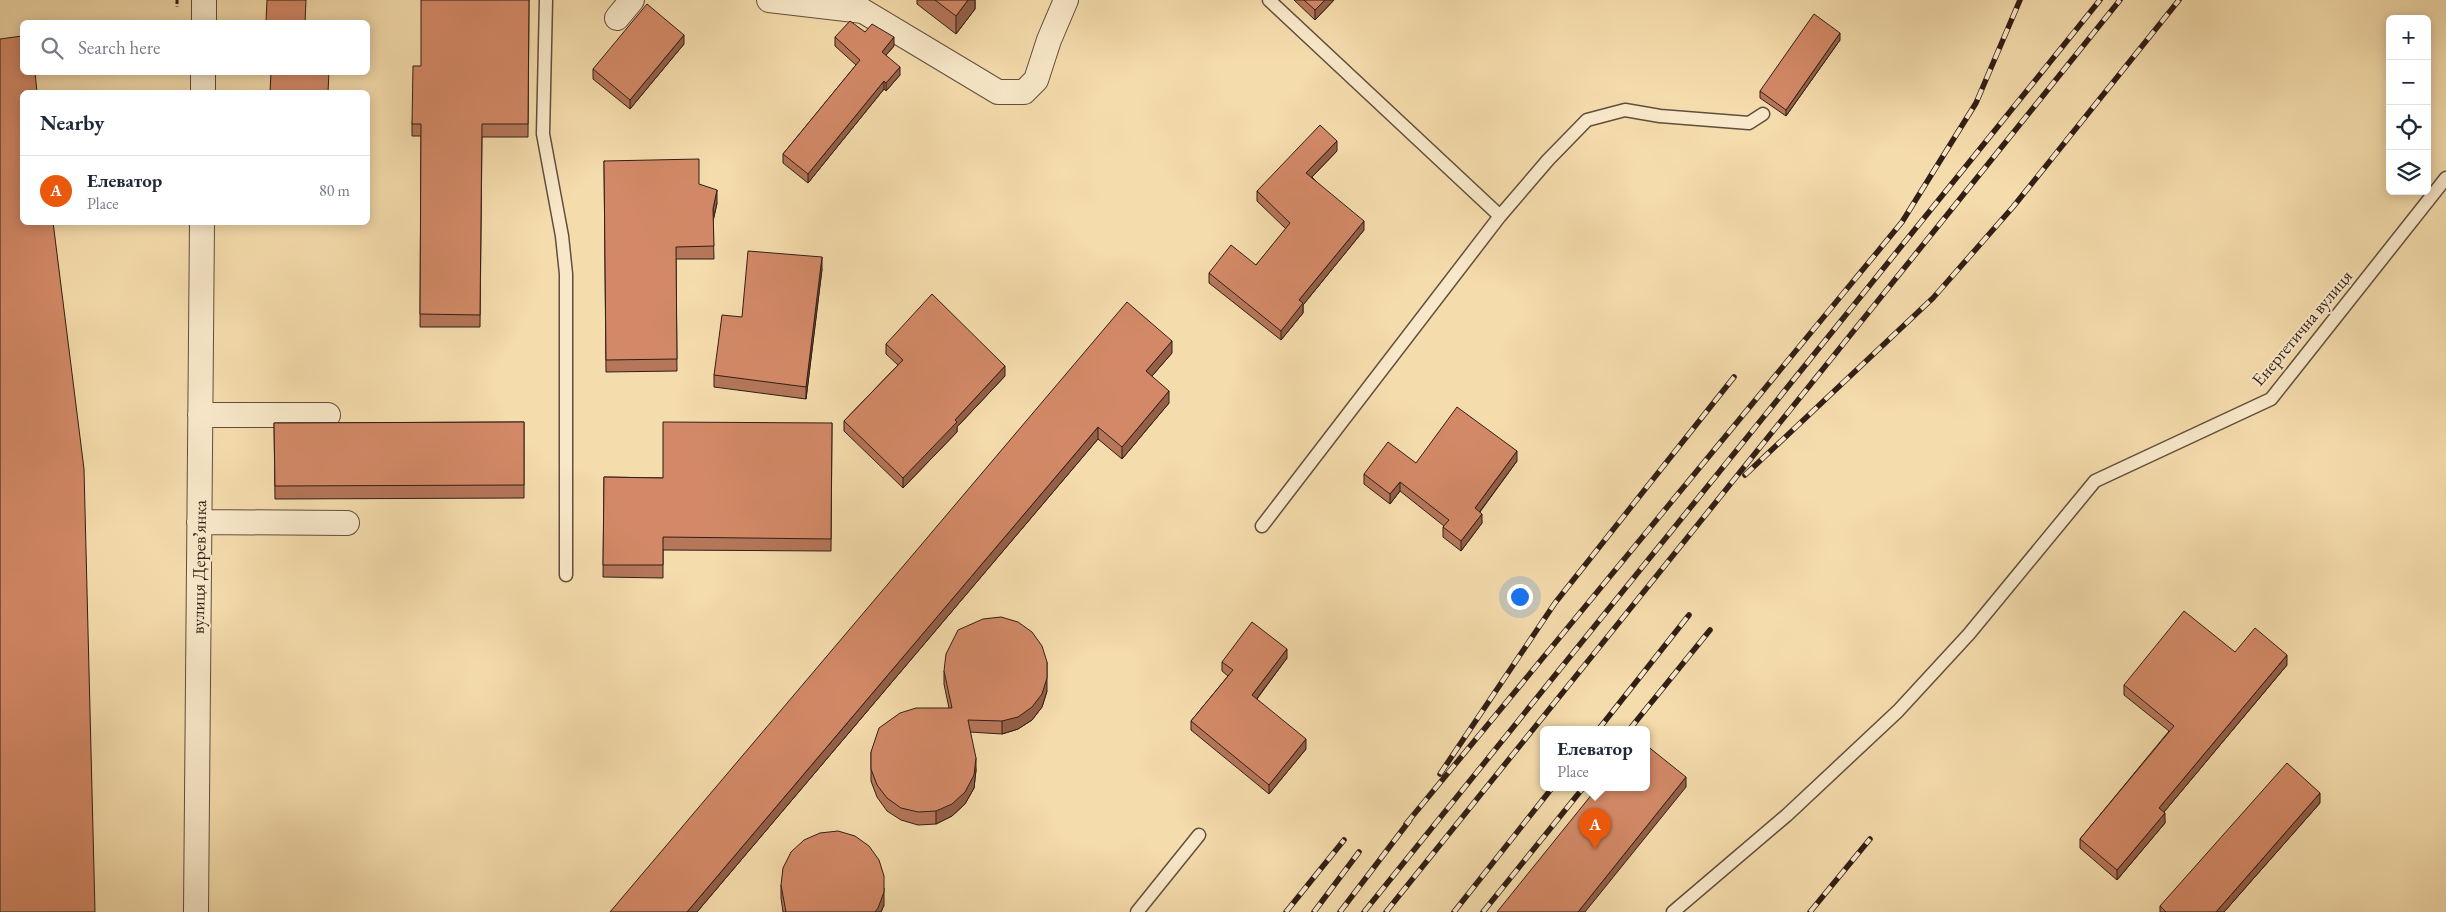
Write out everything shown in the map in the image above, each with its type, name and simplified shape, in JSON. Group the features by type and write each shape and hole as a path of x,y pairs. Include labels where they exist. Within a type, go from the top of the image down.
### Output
{"street":[{"path":"204,0 204,20"},
{"path":"617,18 632,0"},
{"path":"769,0 863,11 998,92 1024,92 1036,80 1049,40 1066,0"},
{"path":"203,75 203,90"},
{"name":"вулиця Деревʼянка","path":"196,912 202,225"},
{"path":"200,414 328,415"},
{"path":"199,522 347,523"}],"lane":[{"path":"546,0 543,134 562,236 566,274 566,575"},
{"path":"1269,0 1500,216"},
{"path":"1262,526 1500,216 1548,160 1587,120 1625,110 1660,116 1740,123 1749,123 1763,114"},
{"name":"Енергетична вулиця","path":"1673,912 1787,815 1898,711 1969,634 2095,481 2271,399 2446,178"},
{"path":"1137,912 1199,835"}],"path":[{"path":"176,0 177,7"}],"building":[{"path":"267,0 306,0 305,20 266,20"},
{"path":"421,0 529,0 528,124 482,124 480,315 420,314 421,124 412,124 413,66 421,66"},
{"path":"935,0 968,0 956,16"},
{"path":"1304,0 1325,0 1315,10"},
{"path":"647,4 684,35 630,100 593,69"},
{"path":"1814,14 1840,33 1786,110 1760,91"},
{"path":"850,21 865,32 872,24 894,37 882,52 900,67 886,83 884,81 808,174 783,154 860,60 835,37"},
{"path":"20,36 20,75 35,75 37,90 20,90 20,225 53,225 84,469 95,912 0,912 0,39"},
{"path":"271,75 329,75 328,90 270,90"},
{"path":"1320,125 1337,141 1306,173 1364,221 1299,300 1303,303 1281,331 1209,273 1231,245 1256,265 1290,223 1257,191"},
{"path":"699,159 699,184 717,190 713,209 714,246 676,247 677,359 606,360 604,161"},
{"path":"748,251 822,257 806,387 714,375 722,315 742,317"},
{"path":"932,294 1005,366 955,420 957,422 903,478 844,421 903,360 886,344"},
{"path":"1127,302 1172,341 1146,371 1169,391 1122,447 1098,427 687,912 610,912"},
{"path":"1457,407 1517,451 1475,508 1482,514 1461,541 1443,527 1449,520 1400,482 1390,494 1364,474 1388,442 1416,463"},
{"path":"524,422 524,485 275,486 274,423"},
{"path":"663,422 832,423 831,539 663,537 663,565 603,565 604,477 663,478"},
{"path":"2184,611 2235,652 2255,628 2287,655 2159,808 2165,813 2117,870 2080,839 2174,726 2124,685"},
{"path":"1001,617 1018,622 1032,632 1042,646 1047,662 1047,678 1042,694 1032,707 1018,717 1002,721 968,720 976,758 974,775 965,792 952,804 936,811 918,812 901,808 887,798 877,785 871,769 871,752 879,728 900,713 916,708 952,708 944,671 946,654 958,630 983,619"},
{"path":"1252,622 1287,649 1252,695 1306,739 1269,785 1191,721 1233,670 1222,662"},
{"path":"1650,748 1686,777 1578,912 1497,912 1595,791 1650,791"},
{"path":"2287,763 2320,793 2216,912 2166,912 2160,906"},
{"path":"838,831 855,836 869,846 879,860 884,876 884,892 878,908 875,912 786,912 781,885 783,868 791,852 804,840 820,833"}],"railway":[{"path":"1406,824 1902,222 1976,103 2020,0"},
{"path":"1364,912 2100,0"},
{"path":"1386,912 2120,0"},
{"path":"1745,475 1933,298 2013,207 2179,0"},
{"path":"1440,774 1555,603 1734,377"},
{"path":"1601,726 1689,615"},
{"path":"1632,726 1710,630"},
{"path":"1454,912 1550,791"},
{"path":"1483,912 1581,791"},
{"path":"1340,912 1410,820"},
{"path":"1810,912 1870,839"},
{"path":"1286,912 1344,840"},
{"path":"1314,912 1359,852"}],"place":[{"name":"Елеватор","path":"1595,849"}]}
